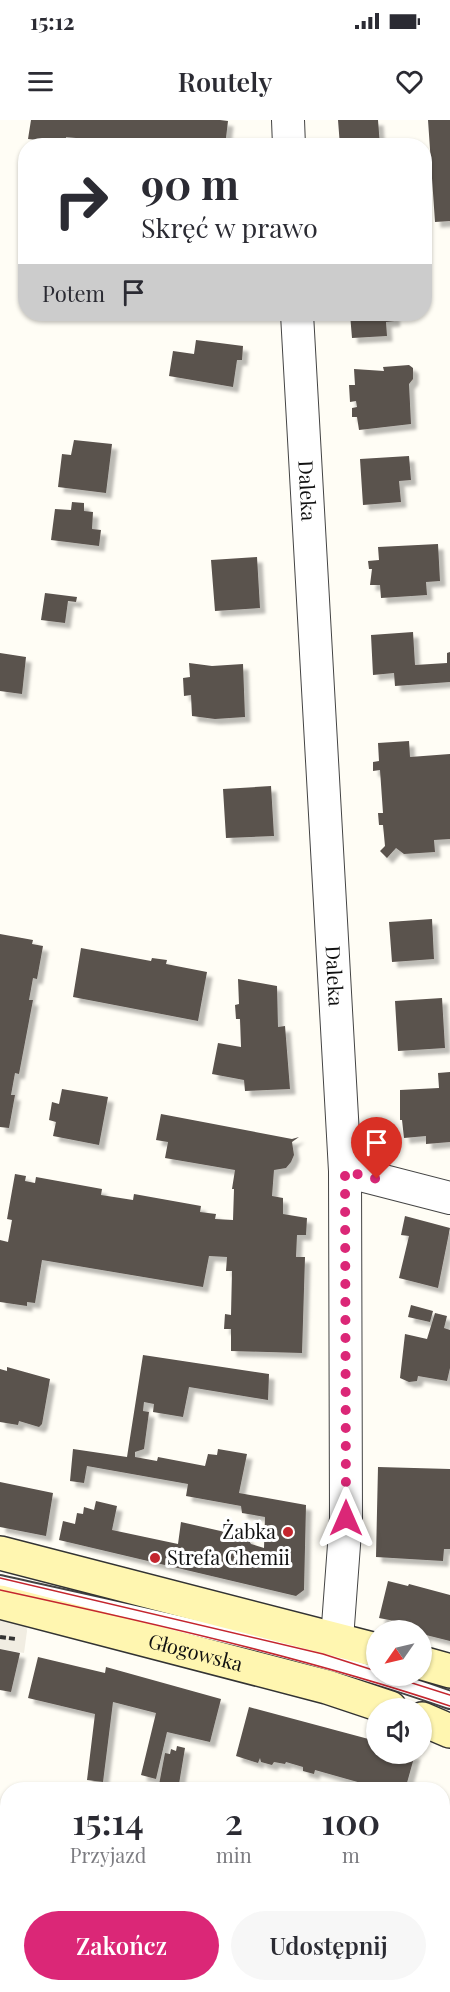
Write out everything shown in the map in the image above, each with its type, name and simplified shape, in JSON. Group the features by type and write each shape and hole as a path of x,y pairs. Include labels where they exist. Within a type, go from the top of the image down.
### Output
{"street":[{"path":"288,120 289,138"},
{"name":"Daleka","path":"297,321 345,1171 346,1518 337,1639"},
{"path":"345,1171 450,1198"},
{"path":"0,1553 366,1647"},
{"name":"Głogowska","path":"0,1602 327,1687 366,1700"},
{"path":"432,1666 450,1671"},
{"path":"432,1723 450,1731"}],"lane":[{"path":"0,1584 150,1617 322,1660 450,1700"}],"shaded area":[{"path":"0,1610 26,1622 24,1653 0,1649"}],"building":[{"path":"31,120 228,121 226,138 28,138"},
{"path":"338,120 378,120 379,138 339,138"},
{"path":"428,120 450,120 450,221 435,222 432,138 429,138"},
{"path":"351,321 395,321 386,322 387,336 352,338"},
{"path":"196,340 243,346 242,360 237,360 233,387 169,376 173,351 194,354"},
{"path":"409,365 413,368 413,379 409,384 411,424 359,430 357,417 352,417 352,408 357,407 356,401 350,402 349,385 355,385 354,369 384,371 383,367"},
{"path":"74,440 112,444 106,493 58,487 62,454 71,455"},
{"path":"409,456 411,480 399,481 401,502 363,505 360,459"},
{"path":"72,502 84,503 84,511 93,512 92,529 101,530 99,546 51,540 55,509 71,510"},
{"path":"438,544 440,581 426,582 427,595 381,598 380,585 370,585 372,569 369,569 368,561 379,560 378,547"},
{"path":"257,557 260,608 215,611 211,560"},
{"path":"45,593 77,597 76,602 68,601 65,623 41,620"},
{"path":"413,632 415,665 447,663 447,653 450,652 450,682 395,686 394,673 373,675 371,635"},
{"path":"0,653 26,657 22,694 0,691"},
{"path":"189,663 212,666 243,664 245,717 215,719 192,716 191,695 184,696 183,678 190,677"},
{"path":"409,741 410,757 450,754 450,839 434,840 435,852 404,854 396,848 387,858 380,851 385,846 383,825 379,825 378,813 383,813 380,770 373,771 373,762 379,761 378,743"},
{"path":"271,786 274,836 226,838 223,789"},
{"path":"432,919 434,959 392,962 389,922"},
{"path":"0,934 33,940 32,944 43,946 37,979 33,978 29,1000 33,1000 19,1074 15,1073 11,1095 15,1095 9,1128 0,1127"},
{"path":"81,948 151,961 152,958 167,960 166,964 207,972 198,1021 73,997"},
{"path":"238,979 277,986 278,1027 285,1026 290,1089 245,1091 244,1080 212,1074 218,1043 241,1047 240,1019 236,1019 235,1005 239,1004"},
{"path":"442,998 445,1048 398,1051 395,1001"},
{"path":"450,1072 450,1142 426,1144 426,1136 404,1138 402,1120 400,1120 400,1090 439,1088 438,1073"},
{"path":"62,1089 108,1097 99,1145 53,1136 56,1122 49,1120 52,1102 59,1104"},
{"path":"161,1114 292,1139 299,1137 292,1142 294,1155 291,1162 286,1168 274,1170 272,1196 283,1198 283,1214 307,1218 306,1235 297,1235 296,1257 305,1257 302,1353 231,1351 231,1329 224,1329 225,1314 231,1315 232,1271 226,1271 227,1257 209,1256 203,1287 42,1260 35,1303 27,1302 27,1306 0,1302 0,1240 8,1242 12,1220 7,1219 15,1174 26,1176 25,1181 35,1183 36,1177 102,1189 101,1195 133,1200 134,1194 201,1206 200,1212 216,1214 215,1219 233,1220 234,1189 232,1189 235,1170 165,1158 168,1142 156,1140"},
{"path":"405,1216 450,1228 438,1288 399,1278 409,1236 401,1235"},
{"path":"411,1305 433,1311 430,1322 408,1317"},
{"path":"435,1313 447,1316 444,1328 450,1330 450,1368 447,1381 418,1376 417,1381 409,1382 400,1378 405,1334 427,1339"},
{"path":"143,1355 269,1374 268,1400 189,1387 183,1417 153,1412 154,1404 144,1402 143,1411 149,1412 144,1449 135,1452 135,1457 157,1461 158,1457 205,1466 208,1454 217,1455 218,1449 247,1454 239,1493 306,1505 304,1590 296,1596 59,1540 63,1521 75,1524 77,1513 83,1514 84,1507 94,1510 96,1501 117,1506 112,1530 178,1544 181,1522 247,1537 251,1544 264,1548 265,1517 242,1513 241,1506 186,1496 188,1484 87,1466 84,1483 70,1481 73,1449 127,1457"},
{"path":"7,1367 50,1379 42,1424 39,1427 19,1421 18,1425 0,1422 0,1369 7,1371"},
{"path":"378,1467 450,1469 450,1549 444,1549 443,1561 376,1557"},
{"path":"0,1482 53,1493 46,1536 0,1527"},
{"path":"388,1581 450,1595 450,1641 432,1636 432,1620 379,1618"},
{"path":"0,1649 20,1653 11,1692 0,1690"},
{"path":"38,1657 105,1673 106,1667 221,1699 210,1742 167,1732 156,1779 141,1775 156,1713 113,1702 103,1782 87,1780 95,1714 28,1698"},
{"path":"249,1707 366,1738 366,1764 412,1764 407,1782 358,1782 315,1770 314,1774 303,1771 303,1767 286,1762 285,1764 274,1762 272,1765 261,1762 260,1758 258,1763 236,1756"},
{"path":"177,1746 185,1748 179,1782 160,1782 165,1753 170,1754 171,1749 176,1751"}],"tram line":[{"path":"0,1578 323,1654 366,1668"},
{"path":"0,1590 283,1656 450,1706"},
{"path":"422,1686 450,1695"}],"place":[{"name":"Żabka","path":"288,1532"},
{"name":"Strefa Chemii","path":"155,1558"}],"route":[{"path":"346,1518 345,1171 377,1179"}]}
